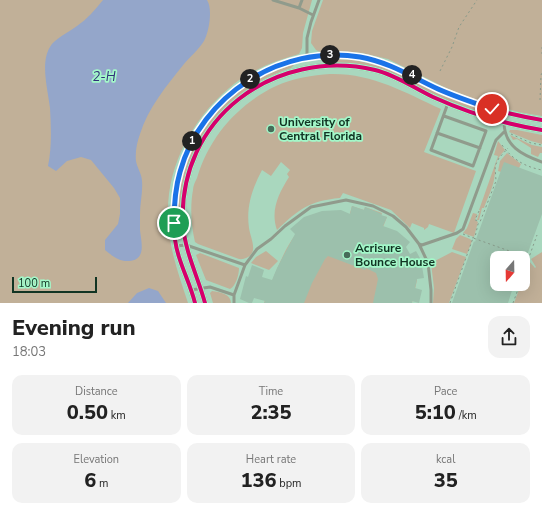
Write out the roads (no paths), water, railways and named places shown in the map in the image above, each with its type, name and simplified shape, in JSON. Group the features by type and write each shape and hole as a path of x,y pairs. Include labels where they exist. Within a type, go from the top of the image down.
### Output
{"street":[{"path":"195,303 176,246 174,206 179,172 187,152 201,126 221,102 246,81 290,61 327,55 360,57 400,69 455,96 506,113 542,120"},
{"path":"307,58 309,68"},
{"path":"205,303 186,244 183,225 187,184 193,162 212,127 225,112 240,98 272,78 291,72 325,66 344,66 377,71 392,76 432,97 470,112 504,122 542,130"},
{"path":"504,122 506,113"}],"lane":[{"path":"273,0 299,8 313,15"},
{"path":"299,8 302,0"},
{"path":"307,58 307,38 313,15 319,0"},
{"path":"444,116 486,131 473,166 431,150 448,103"},
{"path":"504,122 504,132 511,145 527,157 542,162"},
{"path":"419,244 422,245 459,232 463,229 496,140 504,132"},
{"path":"438,133 480,148"},
{"path":"234,303 234,295 245,265 257,249 285,226 311,208 346,200 373,206 393,216 406,227 419,244 428,263 431,303"},
{"path":"176,246 186,244 245,265"},
{"path":"191,290 210,286 234,295"}],"water":[{"name":"2-H","path":"103,0 207,0 210,9 209,26 204,41 171,80 153,106 143,124 136,147 137,164 142,181 140,230 142,249 141,254 135,260 129,261 119,260 105,250 105,240 118,224 120,214 120,198 114,188 91,160 81,157 67,161 56,171 48,166 51,130 45,69 47,53 55,41 77,26 94,11"},
{"path":"149,288 158,291 166,303 128,303 137,293"}],"place":[{"name":"University of Central Florida","path":"271,129"},
{"name":"Acrisure Bounce House","path":"347,255"}]}
